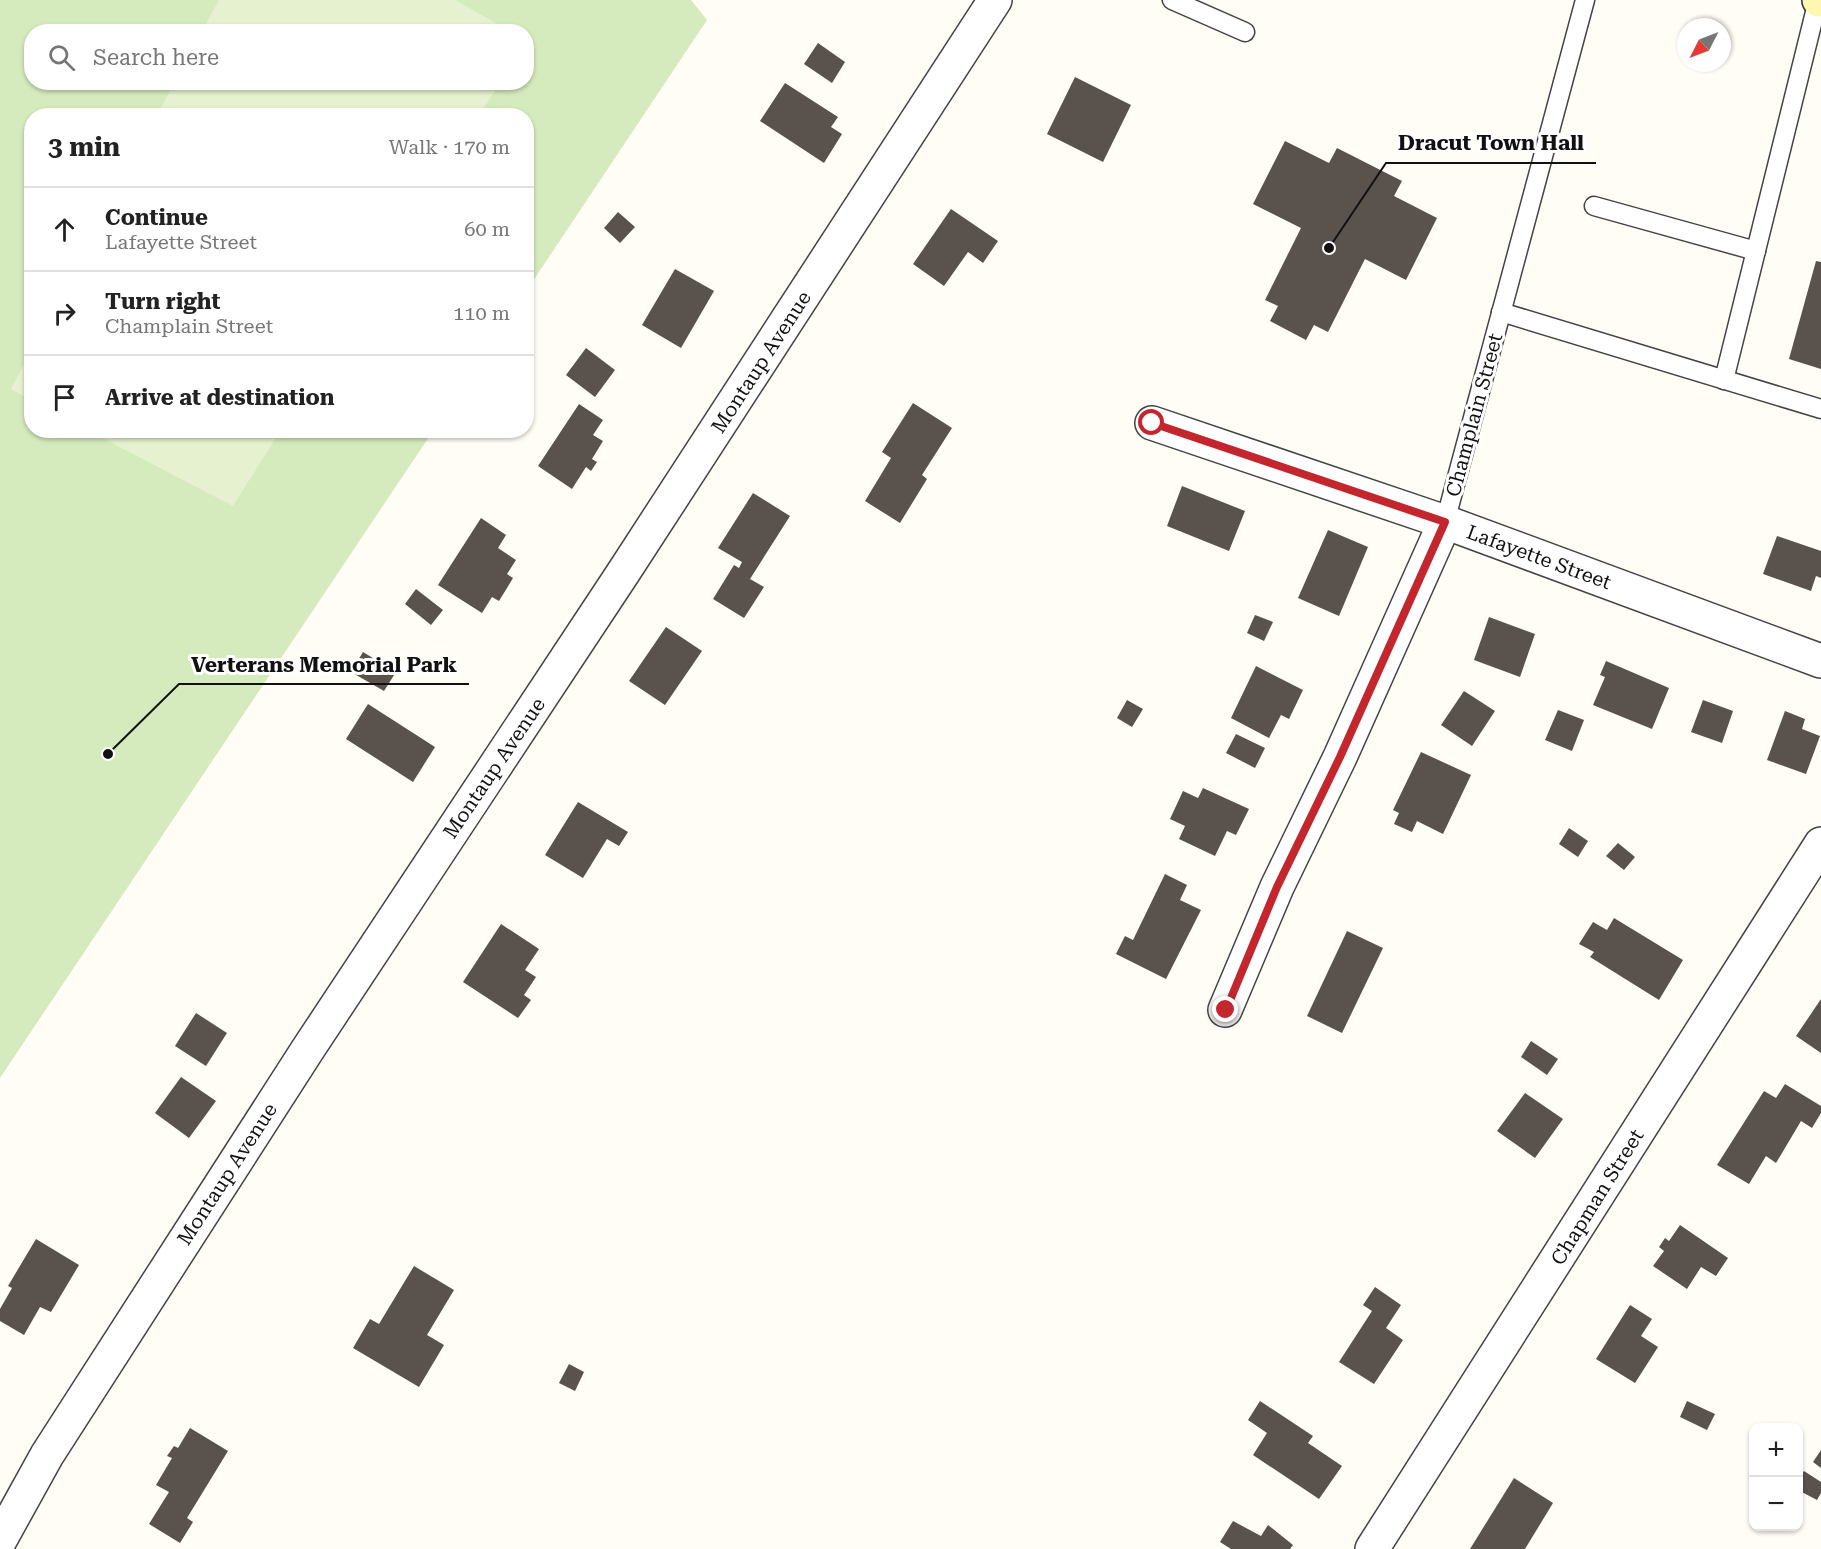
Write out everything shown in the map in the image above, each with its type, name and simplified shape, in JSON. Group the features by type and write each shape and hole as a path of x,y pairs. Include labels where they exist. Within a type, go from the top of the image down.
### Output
{"street":[{"name":"Montaup Avenue","path":"0,1540 47,1455 308,1049 629,564 995,0"},
{"name":"Lafayette Street","path":"1152,423 1445,522 1821,661"},
{"name":"Champlain Street","path":"1226,1010 1277,887 1340,757 1445,522"},
{"name":"Chapman Street","path":"1372,1549 1821,844"}],"lane":[{"path":"1172,0 1245,32"},
{"name":"Champlain Street","path":"1445,522 1585,0"},
{"path":"1724,380 1819,0"},
{"path":"1594,206 1756,251"},
{"path":"1501,312 1821,409"}],"green space":[{"path":"0,0 691,0 707,20 534,280 534,108 24,108 24,438 428,438 0,1078"},
{"path":"219,0 455,0 498,24 206,24"},
{"path":"171,90 495,90 484,108 161,108"},
{"path":"24,364 24,396 11,389"},
{"path":"102,438 276,438 233,506"}],"building":[{"path":"818,43 845,62 832,83 804,64"},
{"path":"1075,77 1131,105 1103,162 1047,134"},
{"path":"785,83 838,117 831,127 842,134 824,163 760,121"},
{"path":"1285,141 1329,163 1337,148 1402,181 1394,196 1437,218 1406,280 1365,259 1328,332 1314,325 1306,340 1270,321 1278,306 1265,300 1301,228 1253,204"},
{"path":"951,209 998,241 983,263 968,252 944,286 913,264"},
{"path":"618,212 635,227 620,243 604,228"},
{"path":"1816,261 1821,262 1821,369 1789,359"},
{"path":"675,269 714,291 681,348 642,325"},
{"path":"586,348 615,370 595,397 566,375"},
{"path":"913,403 952,428 922,475 927,479 900,523 865,501 891,458 882,452"},
{"path":"579,404 603,420 593,435 603,441 592,459 597,462 591,471 586,467 572,489 538,466"},
{"path":"1182,486 1245,511 1229,551 1167,526"},
{"path":"753,493 790,516 750,579 764,587 744,618 713,599 734,565 739,568 742,562 718,548"},
{"path":"481,518 506,535 498,548 516,560 507,574 513,578 499,601 492,597 482,613 438,585"},
{"path":"1328,530 1368,547 1339,616 1298,598"},
{"path":"1777,536 1821,551 1821,578 1816,576 1811,591 1763,574"},
{"path":"416,589 443,610 431,625 405,604"},
{"path":"1255,615 1273,622 1264,641 1247,633"},
{"path":"1489,617 1535,634 1520,677 1474,660"},
{"path":"666,627 702,651 665,705 629,681"},
{"path":"363,652 396,672 384,691 351,672"},
{"path":"1606,661 1669,688 1652,729 1593,705 1605,677 1600,675"},
{"path":"1256,666 1303,690 1289,719 1281,715 1269,738 1231,718"},
{"path":"1464,691 1495,711 1472,746 1441,725"},
{"path":"1127,700 1143,709 1132,727 1117,718"},
{"path":"1703,700 1733,711 1722,743 1691,732"},
{"path":"368,704 435,747 413,782 346,739"},
{"path":"1558,710 1584,720 1572,751 1545,740"},
{"path":"1785,711 1805,719 1802,729 1820,736 1806,774 1767,760"},
{"path":"1236,734 1265,748 1255,768 1226,753"},
{"path":"1421,752 1471,775 1443,834 1417,821 1412,832 1394,824 1399,813 1393,810"},
{"path":"1203,788 1249,809 1236,835 1227,831 1215,856 1179,839 1185,826 1170,819 1183,791 1198,798"},
{"path":"578,802 628,832 619,846 607,839 583,878 545,855"},
{"path":"1569,828 1588,841 1578,857 1559,844"},
{"path":"1618,843 1635,857 1624,870 1606,856"},
{"path":"1165,874 1187,885 1180,900 1201,910 1166,979 1116,954 1125,936 1133,940"},
{"path":"1614,918 1683,960 1659,1000 1590,957 1594,952 1579,944 1593,922 1607,930"},
{"path":"501,924 539,949 525,970 536,977 524,995 531,1000 518,1018 463,982"},
{"path":"1347,931 1383,948 1342,1033 1307,1016"},
{"path":"1821,999 1821,1053 1796,1036"},
{"path":"196,1013 227,1033 206,1066 175,1046"},
{"path":"1531,1041 1558,1059 1547,1075 1521,1057"},
{"path":"181,1077 216,1101 189,1138 155,1113"},
{"path":"1785,1084 1821,1106 1821,1113 1812,1128 1801,1121 1776,1163 1766,1156 1749,1184 1717,1165 1764,1091 1776,1098"},
{"path":"1525,1093 1563,1119 1535,1158 1497,1131"},
{"path":"1680,1225 1728,1258 1716,1276 1701,1267 1687,1289 1653,1266 1664,1251 1659,1247 1665,1238 1669,1241"},
{"path":"36,1239 79,1265 51,1312 40,1307 24,1335 0,1321 0,1309 12,1288 8,1286"},
{"path":"414,1266 454,1290 427,1335 444,1345 419,1387 353,1348 370,1319 379,1324"},
{"path":"1375,1287 1401,1305 1386,1328 1403,1340 1374,1384 1339,1362 1372,1311 1363,1305"},
{"path":"1630,1305 1652,1319 1641,1336 1658,1347 1635,1383 1596,1359"},
{"path":"569,1364 584,1372 575,1391 559,1383"},
{"path":"1260,1401 1313,1436 1308,1443 1342,1466 1319,1499 1253,1455 1267,1433 1248,1420"},
{"path":"1687,1401 1715,1414 1707,1430 1680,1417"},
{"path":"190,1428 228,1451 187,1518 193,1522 180,1543 149,1524 169,1492 156,1485 172,1458 167,1456 174,1446 178,1448"},
{"path":"1821,1450 1821,1468 1813,1462"},
{"path":"1803,1472 1821,1482 1821,1493 1817,1500 1803,1493"},
{"path":"1514,1478 1553,1503 1525,1549 1470,1549"},
{"path":"1233,1521 1261,1536 1268,1525 1293,1545 1290,1549 1231,1549 1220,1542"}],"place":[{"name":"Dracut Town Hall","path":"1329,248"},
{"name":"Verterans Memorial Park","path":"108,754"}],"route":[{"path":"1152,423 1445,522 1340,757 1277,887 1226,1010"}]}
